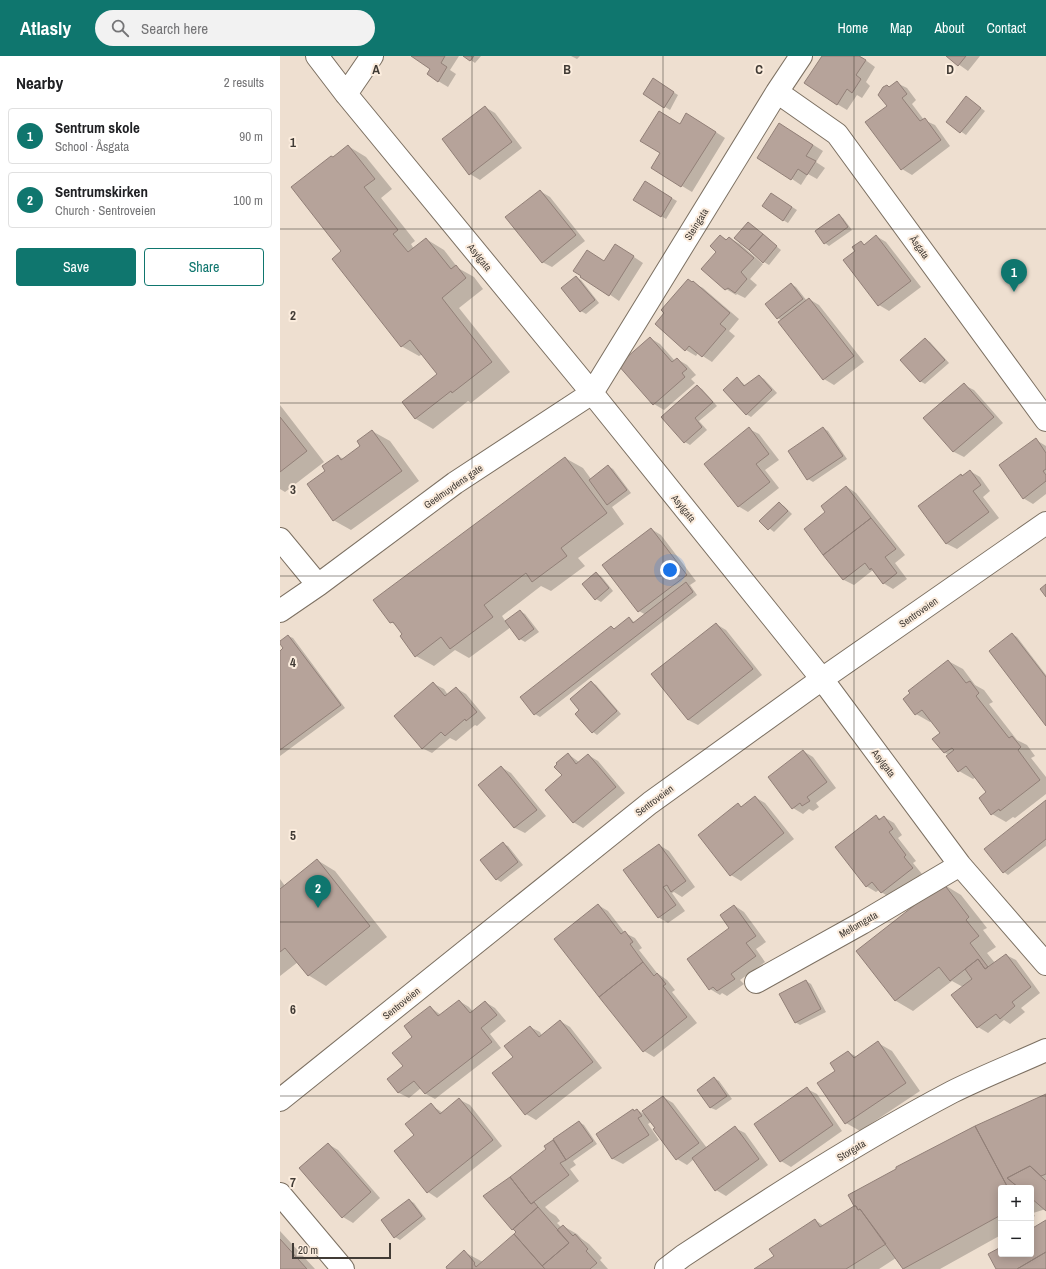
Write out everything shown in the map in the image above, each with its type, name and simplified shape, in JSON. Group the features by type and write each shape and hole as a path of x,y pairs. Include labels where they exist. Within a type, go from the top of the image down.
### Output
{"street":[{"name":"Asylgata","path":"317,56 346,94 592,394 822,679 960,865 1046,964"},
{"path":"346,94 372,56"},
{"name":"Steingata","path":"592,394 777,92 801,56"},
{"name":"Åsgata","path":"777,92 837,134 1046,420"},
{"name":"Geelmuydens gate","path":"280,611 455,483 592,394"},
{"name":"Sentroveien","path":"280,1100 650,803 822,679 1046,523"},
{"path":"280,539 318,584"},
{"name":"Mellomgata","path":"756,982 862,923 960,865"},
{"name":"Storgata","path":"666,1269 683,1256 787,1188 885,1129 953,1092 1046,1050"},
{"path":"280,1194 344,1269"}],"building":[{"path":"411,56 445,56 441,63 447,67 438,82 427,74 430,69"},
{"path":"463,56 474,56 470,61"},
{"path":"822,56 859,56 866,60 856,75 861,79 852,93 847,89 837,105 804,83"},
{"path":"946,56 966,56 958,66"},
{"path":"653,78 674,92 664,108 643,94"},
{"path":"897,81 907,94 902,98 920,121 925,118 941,140 901,170 865,122 887,106 878,95 883,87 887,85 889,87"},
{"path":"966,96 981,108 960,133 946,122"},
{"path":"485,106 512,142 469,175 442,139"},
{"path":"659,111 680,124 686,113 716,132 681,187 651,168 660,153 640,141"},
{"path":"779,123 813,145 806,156 816,161 807,175 798,169 791,180 757,158"},
{"path":"348,145 375,179 364,187 398,230 393,234 408,252 426,238 451,269 456,265 466,278 442,298 492,362 415,419 402,402 437,374 410,340 401,347 332,259 341,251 291,187 331,156 333,157"},
{"path":"645,181 672,198 661,217 633,200"},
{"path":"540,190 576,235 542,263 505,217"},
{"path":"771,193 792,207 783,221 762,206"},
{"path":"839,214 848,227 824,244 815,231"},
{"path":"748,222 763,234 749,250 734,238"},
{"path":"763,234 777,246 763,263 749,250"},
{"path":"720,235 726,240 729,237 754,258 741,272 747,279 735,293 728,288 725,290 701,269 716,252 710,246"},
{"path":"876,235 911,281 878,306 843,260 855,251 852,247 861,241 864,245"},
{"path":"615,244 634,256 609,296 573,271 587,250 604,261"},
{"path":"576,276 595,300 580,312 561,288"},
{"path":"688,279 692,282 693,281 730,313 720,324 726,329 702,357 689,346 685,351 655,324 664,313 661,310"},
{"path":"791,283 803,299 777,319 765,304"},
{"path":"809,298 854,356 823,380 778,322"},
{"path":"650,337 672,362 677,358 687,369 682,373 685,377 653,405 618,365"},
{"path":"925,338 945,360 920,382 900,360"},
{"path":"759,375 772,390 746,415 723,390 737,377 744,386"},
{"path":"964,383 994,417 953,452 923,418"},
{"path":"697,385 713,402 695,418 702,427 684,443 661,417"},
{"path":"280,417 307,451 280,472"},
{"path":"749,427 769,454 756,464 770,482 738,507 704,464"},
{"path":"823,427 843,456 807,480 788,451"},
{"path":"372,430 402,471 333,521 307,484 325,471 322,466 338,455 341,460 360,446 357,441"},
{"path":"1036,438 1046,453 1046,469 1043,471 1046,475 1046,481 1023,499 999,465"},
{"path":"565,457 607,513 561,548 567,556 532,582 526,573 484,605 493,617 450,649 441,637 415,657 400,636 402,634 393,622 390,623 373,600"},
{"path":"608,465 627,490 607,505 589,480"},
{"path":"970,470 981,485 973,491 989,512 946,544 918,506 961,474 962,476"},
{"path":"846,486 871,518 823,555 804,529 825,512 821,506"},
{"path":"779,502 788,511 768,530 759,521"},
{"path":"871,518 896,549 885,557 897,573 883,584 871,568 870,570 865,563 843,580 823,555"},
{"path":"651,528 687,575 638,612 602,565"},
{"path":"596,572 609,588 595,600 582,584"},
{"path":"686,582 693,592 534,715 520,697 611,626 614,629 629,617 633,623"},
{"path":"1046,584 1046,597 1040,589"},
{"path":"520,610 534,629 519,640 505,621"},
{"path":"716,623 753,669 688,720 651,674"},
{"path":"1012,633 1046,677 1046,726 989,651"},
{"path":"288,635 341,705 280,750 280,651 283,648 280,641"},
{"path":"948,660 966,683 970,681 979,693 976,696 1009,738 1012,736 1021,747 1018,750 1040,780 1000,811 999,809 991,815 979,798 986,792 966,766 958,772 946,756 954,750 952,748 944,753 932,739 940,733 922,710 915,715 903,699 910,693 908,691"},
{"path":"591,681 617,711 592,733 575,714 579,710 570,699"},
{"path":"433,682 445,696 456,687 477,712 466,721 465,719 445,736 441,732 422,749 394,716"},
{"path":"803,750 827,782 807,797 810,801 802,806 800,803 792,809 768,777"},
{"path":"568,753 576,764 588,754 616,787 573,823 545,790 562,775 554,767 557,764 556,763"},
{"path":"501,766 537,810 514,828 478,785"},
{"path":"755,796 784,833 730,876 698,835 738,803 741,807"},
{"path":"1046,800 1046,839 1003,873 984,849"},
{"path":"876,815 879,820 884,816 893,829 889,832 906,855 904,857 913,868 881,893 872,882 866,887 835,847"},
{"path":"503,842 518,862 496,880 480,860"},
{"path":"659,844 686,881 671,892 667,885 663,887 676,905 658,918 623,870"},
{"path":"317,859 370,926 308,976 285,948 280,952 280,889"},
{"path":"943,883 969,917 966,920 979,936 970,943 988,967 985,969 978,959 950,981 939,967 895,1001 856,951"},
{"path":"598,904 621,934 625,931 633,942 630,944 643,962 599,997 554,939"},
{"path":"734,905 756,936 746,943 756,956 731,974 735,979 717,991 713,987 709,990 687,959 729,928 720,915"},
{"path":"1006,954 1031,987 1012,1002 1015,1006 1000,1019 996,1014 977,1028 951,995 972,979 965,969 978,959 985,969"},
{"path":"643,962 654,976 657,973 666,984 663,986 687,1017 643,1052 599,997"},
{"path":"806,980 821,1009 795,1023 779,994"},
{"path":"459,1000 470,1013 485,1001 497,1015 481,1028 492,1042 425,1094 414,1081 398,1093 387,1079 403,1066 392,1053 412,1037 404,1026 430,1006 438,1016"},
{"path":"560,1020 593,1062 525,1115 492,1073 513,1057 504,1046 530,1026 539,1037"},
{"path":"878,1041 906,1083 845,1124 817,1083 835,1071 830,1063 848,1051 854,1058"},
{"path":"714,1077 727,1096 710,1108 697,1090"},
{"path":"807,1087 833,1125 780,1162 754,1124"},
{"path":"1046,1094 1046,1174 1041,1176 1030,1166 1007,1178 1015,1185 1006,1185 975,1126"},
{"path":"663,1096 699,1143 676,1160 653,1129 655,1128 642,1111"},
{"path":"459,1098 493,1140 427,1193 394,1151 414,1135 405,1124 431,1103 440,1114"},
{"path":"633,1109 634,1111 637,1109 642,1116 638,1118 649,1135 612,1159 596,1134"},
{"path":"579,1121 593,1141 566,1160 553,1139"},
{"path":"735,1126 759,1159 715,1191 692,1158"},
{"path":"975,1126 1006,1185 998,1185 998,1217 903,1269 860,1209 858,1210 856,1206 854,1206 848,1195 896,1169 896,1167"},
{"path":"553,1140 566,1160 560,1163 569,1175 531,1204 510,1177 546,1149 544,1146"},
{"path":"328,1143 371,1192 342,1218 299,1168"},
{"path":"1030,1166 1046,1181 1046,1211 1034,1201 1034,1185 1015,1185 1007,1178"},
{"path":"510,1177 531,1204 534,1202 538,1207 512,1230 483,1196"},
{"path":"409,1199 422,1216 394,1238 381,1220"},
{"path":"856,1206 858,1210 860,1209 886,1244 846,1269 754,1269 774,1256 769,1249 815,1219 820,1227"},
{"path":"538,1207 569,1243 542,1266 514,1234 516,1232 513,1229"},
{"path":"1046,1220 1046,1252 1017,1269 996,1269 988,1254 998,1249 998,1257 1034,1257 1034,1227"},
{"path":"563,1225 573,1236 575,1234 588,1249 586,1251 597,1263 590,1269 545,1269 542,1266 569,1243 557,1230"},
{"path":"514,1234 545,1269 447,1269 446,1267 464,1250 475,1263 474,1264 476,1267"},
{"path":"280,1239 307,1269 280,1269"},
{"path":"1046,1252 1046,1269 1017,1269"}],"place":[{"name":"Sentrum skole","path":"1014,292"},
{"name":"Sentrumskirken","path":"318,908"}]}
